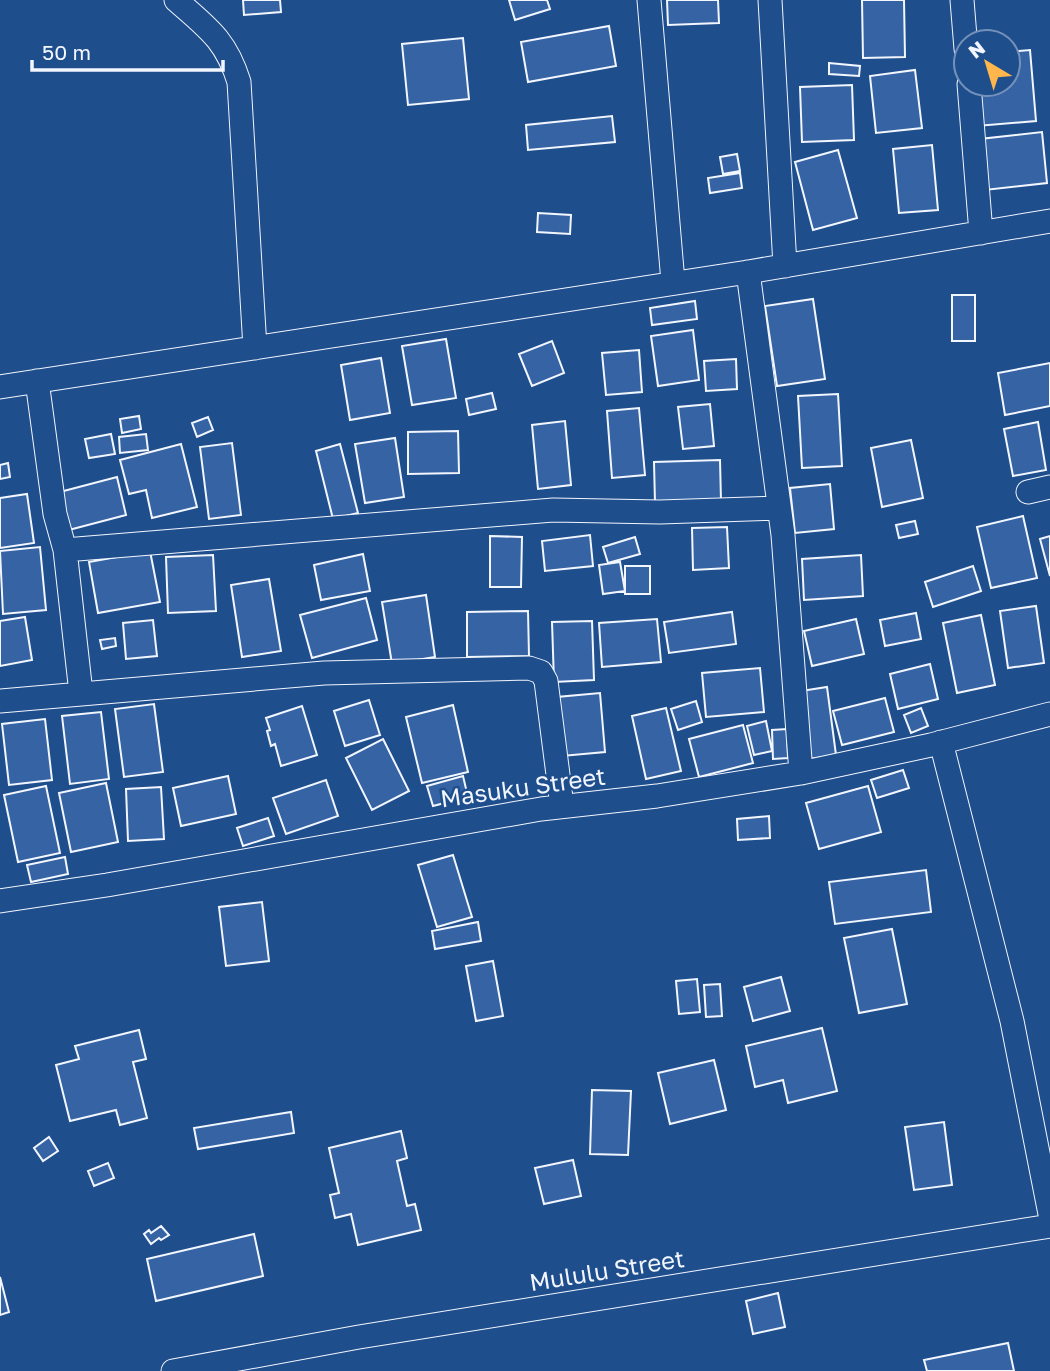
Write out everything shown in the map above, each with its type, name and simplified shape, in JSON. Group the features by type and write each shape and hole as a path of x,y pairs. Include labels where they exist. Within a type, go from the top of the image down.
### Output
{"street":[{"path":"176,0 215,34 231,58 239,82 256,348"},
{"path":"649,0 673,282"},
{"path":"770,0 785,266"},
{"path":"962,0 964,28"},
{"path":"970,98 981,233"},
{"path":"0,387 748,272 1050,221"},
{"path":"748,272 779,508 801,773"},
{"path":"37,382 55,514 65,550 81,693"},
{"path":"65,550 553,510 660,512 779,508"},
{"path":"0,701 324,673 529,668 541,672 546,681 562,806"},
{"name":"Masuku Street","path":"0,901 562,806 657,796 801,773 941,742 1050,714"},
{"path":"941,742 1012,1021 1050,1214"},
{"name":"Mululu Street","path":"173,1371 372,1335 1050,1226"}],"building":[{"path":"243,0 280,0 281,12 244,15"},
{"path":"509,0 547,0 550,9 515,20"},
{"path":"667,0 718,0 719,23 668,25"},
{"path":"862,0 904,0 905,57 863,58"},
{"path":"609,26 616,66 528,82 521,42"},
{"path":"463,38 469,99 408,105 402,44"},
{"path":"1030,50 1036,121 977,126 979,98 1022,98 1022,51"},
{"path":"829,63 860,66 859,76 829,74"},
{"path":"915,70 922,128 876,133 870,76"},
{"path":"852,85 854,140 802,142 800,87"},
{"path":"612,116 615,142 528,150 526,125"},
{"path":"1042,132 1047,183 985,190 980,139"},
{"path":"932,145 938,210 899,213 893,149"},
{"path":"838,150 857,218 813,230 795,162"},
{"path":"737,154 740,171 723,174 720,157"},
{"path":"740,173 742,188 710,193 708,178"},
{"path":"538,213 571,215 570,234 537,232"},
{"path":"952,295 975,295 975,341 952,341"},
{"path":"813,299 825,379 777,386 765,306"},
{"path":"695,301 697,319 652,325 650,308"},
{"path":"693,330 699,380 658,386 651,336"},
{"path":"446,339 456,398 412,405 402,346"},
{"path":"552,341 564,373 532,386 519,354"},
{"path":"639,350 642,392 606,395 602,353"},
{"path":"381,358 390,413 350,420 341,365"},
{"path":"736,359 737,389 706,391 704,361"},
{"path":"1050,363 1050,406 1005,415 998,373"},
{"path":"492,393 496,409 469,415 466,399"},
{"path":"838,394 842,466 802,468 798,396"},
{"path":"710,404 714,446 683,449 678,407"},
{"path":"639,408 645,475 612,478 607,411"},
{"path":"139,416 141,429 122,433 120,419"},
{"path":"208,417 213,430 197,437 192,423"},
{"path":"565,421 571,485 538,489 532,425"},
{"path":"1038,422 1046,470 1013,476 1004,429"},
{"path":"458,431 459,473 408,474 408,432"},
{"path":"111,434 115,454 89,458 85,439"},
{"path":"146,434 148,450 120,453 119,437"},
{"path":"395,438 404,497 365,503 355,444"},
{"path":"911,440 923,498 882,507 871,448"},
{"path":"232,443 241,515 209,519 200,447"},
{"path":"181,444 197,507 152,518 146,490 129,494 120,460"},
{"path":"340,444 358,513 333,519 316,451"},
{"path":"720,460 721,501 655,503 654,462"},
{"path":"8,463 10,477 0,479 0,465"},
{"path":"117,477 126,515 65,531 56,493"},
{"path":"830,484 834,529 795,533 790,488"},
{"path":"27,494 34,543 0,548 0,498"},
{"path":"1023,516 1037,578 991,588 977,527"},
{"path":"915,521 918,534 899,538 896,525"},
{"path":"727,527 729,568 693,570 692,528"},
{"path":"590,535 593,566 545,571 542,541"},
{"path":"490,536 522,537 521,587 490,587"},
{"path":"1050,536 1050,576 1040,539"},
{"path":"635,537 640,554 608,563 603,547"},
{"path":"40,547 46,610 3,614 0,551"},
{"path":"150,551 160,602 98,613 89,562"},
{"path":"363,554 370,591 321,600 314,565"},
{"path":"213,555 216,611 168,613 166,557"},
{"path":"861,555 863,596 804,600 802,559"},
{"path":"620,562 625,591 603,594 599,565"},
{"path":"625,566 650,566 650,594 625,594"},
{"path":"973,566 981,591 933,607 925,582"},
{"path":"269,579 281,651 242,657 231,585"},
{"path":"426,595 435,657 392,664 382,602"},
{"path":"366,598 377,640 312,658 300,615"},
{"path":"1036,606 1044,663 1008,668 1000,611"},
{"path":"528,611 529,656 467,657 467,612"},
{"path":"732,612 736,644 669,653 664,622"},
{"path":"916,613 921,639 885,646 880,620"},
{"path":"981,615 995,685 957,693 943,623"},
{"path":"25,617 32,660 0,666 0,621"},
{"path":"657,619 661,662 602,667 599,623"},
{"path":"856,619 864,654 812,666 804,631"},
{"path":"153,620 157,656 126,659 123,623"},
{"path":"592,621 594,680 554,682 552,622"},
{"path":"115,638 116,646 102,649 100,640"},
{"path":"930,664 938,699 898,709 890,674"},
{"path":"760,668 764,712 706,717 702,673"},
{"path":"827,687 836,755 810,759 801,691"},
{"path":"600,693 605,752 562,756 557,697"},
{"path":"885,698 894,732 842,745 833,711"},
{"path":"369,700 380,735 345,746 334,711"},
{"path":"696,701 702,722 678,730 671,709"},
{"path":"154,704 163,772 124,777 115,709"},
{"path":"453,705 468,772 422,783 406,717"},
{"path":"302,706 317,755 281,766 275,744 271,746 266,718"},
{"path":"666,708 681,771 646,779 632,716"},
{"path":"921,708 928,726 911,733 904,715"},
{"path":"101,712 109,779 70,784 62,716"},
{"path":"45,719 52,780 9,785 2,724"},
{"path":"766,721 772,751 754,755 747,726"},
{"path":"743,725 753,763 699,777 689,739"},
{"path":"787,729 788,758 773,759 772,730"},
{"path":"383,739 409,791 372,810 346,758"},
{"path":"903,770 909,788 877,798 871,780"},
{"path":"228,776 236,814 181,826 173,788"},
{"path":"463,776 468,797 433,806 427,786"},
{"path":"326,780 338,816 286,834 273,798"},
{"path":"106,783 118,842 71,852 59,793"},
{"path":"46,786 60,853 18,862 4,795"},
{"path":"868,786 881,832 819,849 806,803"},
{"path":"161,787 164,839 128,841 126,789"},
{"path":"769,816 770,838 738,840 737,819"},
{"path":"268,818 274,836 243,846 237,828"},
{"path":"453,855 472,917 437,927 418,865"},
{"path":"65,857 68,874 31,882 27,865"},
{"path":"926,870 931,912 835,924 829,882"},
{"path":"262,902 269,961 226,966 219,907"},
{"path":"478,922 481,941 435,949 432,931"},
{"path":"892,929 907,1004 859,1013 844,938"},
{"path":"493,961 503,1016 476,1021 466,966"},
{"path":"781,977 790,1011 753,1021 744,987"},
{"path":"697,979 700,1012 679,1014 676,981"},
{"path":"720,984 722,1016 706,1017 704,985"},
{"path":"822,1028 837,1091 788,1103 783,1080 755,1087 746,1046"},
{"path":"139,1030 146,1059 133,1062 147,1118 120,1125 116,1110 70,1121 56,1065 79,1059 75,1046"},
{"path":"714,1060 726,1110 670,1124 658,1073"},
{"path":"592,1090 631,1091 628,1155 590,1154"},
{"path":"291,1112 294,1133 198,1149 194,1128"},
{"path":"944,1122 952,1185 914,1190 905,1127"},
{"path":"401,1131 407,1158 397,1161 407,1206 415,1204 421,1230 358,1245 351,1214 335,1218 330,1195 339,1193 329,1148"},
{"path":"49,1137 58,1151 43,1161 34,1148"},
{"path":"573,1160 581,1196 544,1204 535,1168"},
{"path":"108,1163 114,1178 94,1186 88,1171"},
{"path":"161,1226 169,1235 151,1244 144,1234"},
{"path":"254,1234 263,1276 156,1301 147,1259"},
{"path":"0,1277 9,1312 0,1315"},
{"path":"778,1293 785,1327 753,1334 746,1301"},
{"path":"1008,1343 1014,1371 927,1371 924,1360"}]}
